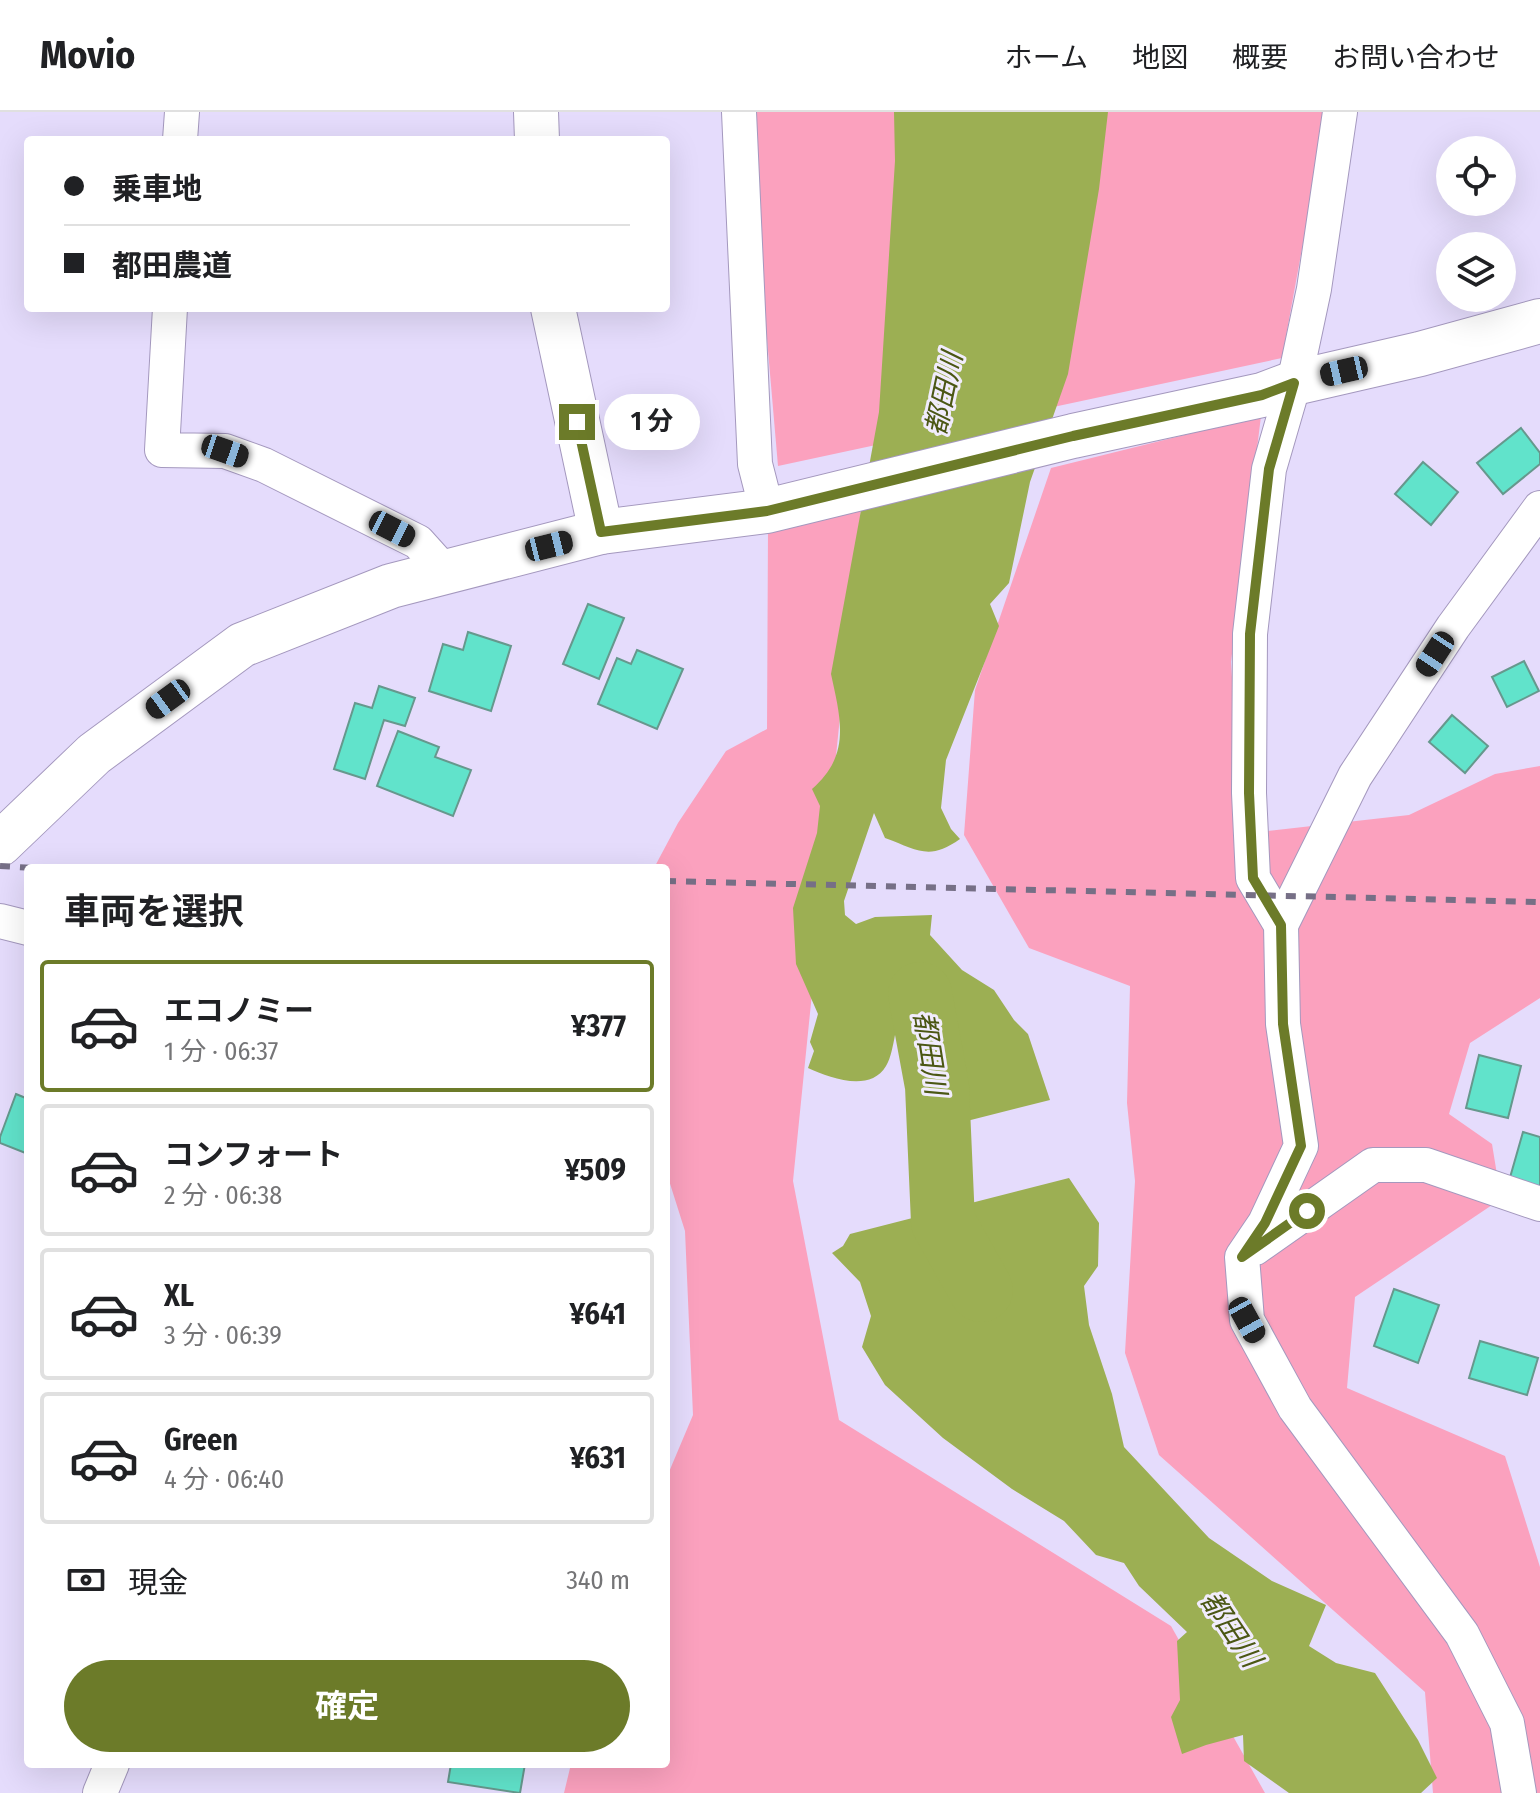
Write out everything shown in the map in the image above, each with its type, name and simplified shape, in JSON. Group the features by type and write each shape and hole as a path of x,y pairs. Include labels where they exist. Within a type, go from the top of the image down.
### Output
{"street":[{"path":"180,136 182,112"},
{"path":"536,112 537,136"},
{"path":"739,112 755,464 767,511"},
{"path":"1281,925 1253,878 1249,778 1250,634 1278,389 1314,289 1340,112"},
{"path":"170,312 162,450 225,451 264,465 418,542 445,572"},
{"path":"554,312 601,532"},
{"path":"0,844 94,754 242,645 391,586 601,532 767,511 1278,389 1540,321"},
{"path":"1519,1793 1507,1723 1462,1634 1295,1408 1247,1320 1242,1257 1265,1223 1301,1146 1283,1024 1281,925 1355,776 1453,627 1540,508"},
{"path":"0,921 24,927"},
{"path":"1242,1257 1373,1165 1426,1165 1540,1204"},
{"path":"100,1793 110,1768"}],"shaded area":[{"path":"756,112 1327,112 1282,358 778,466 753,177"},
{"path":"1261,416 1231,662 1242,834 1409,815 1495,774 1540,766 1540,998 1470,1043 1449,1114 1492,1144 1501,1199 1355,1297 1347,1388 1505,1456 1540,1567 1540,1793 1433,1793 1425,1692 1159,1455 1125,1353 1135,1181 1127,1103 1130,986 1029,948 964,835 975,690 1051,468"},
{"path":"861,509 793,1181 839,1420 1171,1626 1265,1793 564,1793 570,1768 670,1768 670,1470 693,1415 685,1231 670,1184 670,864 656,864 678,823 726,751 767,729 768,529"}],"water":[{"path":"894,112 1108,112 1099,189 1068,374 1030,482 1009,583 990,604 999,626 946,760 941,808 951,829 960,839 931,852 915,849 885,838 874,813 844,901 845,915 856,924 875,917 932,915 930,935 962,970 994,990 1014,1020 1028,1034 1050,1100 959,1123 925,1058 920,1040 895,1035 886,1066 870,1079 849,1081 808,1068 814,1051 810,1042 818,1014 796,964 793,908 817,833 820,806 812,789 833,763 838,750 840,722 831,674 879,412 895,161"},
{"path":"1069,1178 1099,1223 1098,1266 1084,1286 1089,1325 1112,1394 1124,1447 1209,1538 1272,1581 1326,1605 1309,1646 1336,1663 1375,1673 1418,1740 1437,1778 1421,1793 1289,1793 1244,1761 1243,1735 1182,1754 1171,1717 1180,1700 1177,1641 1187,1632 1139,1586 1124,1563 1096,1555 1064,1521 1012,1489 943,1438 885,1385 862,1347 871,1316 860,1282 832,1253 843,1246 850,1234"}],"building":[{"path":"1521,428 1540,453 1540,464 1503,494 1477,463"},
{"path":"1423,462 1458,492 1431,525 1395,494"},
{"path":"588,604 624,618 599,679 563,664"},
{"path":"468,632 511,646 491,711 429,691 443,644 463,650"},
{"path":"637,650 683,669 657,729 598,704 617,658 631,664"},
{"path":"1524,661 1539,691 1507,707 1492,677"},
{"path":"379,686 415,698 405,726 384,720 365,779 334,769 355,703 372,708"},
{"path":"1452,715 1488,746 1465,773 1429,742"},
{"path":"398,731 439,747 435,757 471,770 453,816 377,786"},
{"path":"1479,1055 1521,1066 1508,1118 1466,1108"},
{"path":"16,1094 24,1097 24,1152 0,1143"},
{"path":"1523,1132 1540,1137 1540,1190 1509,1181"},
{"path":"1394,1289 1439,1305 1418,1363 1374,1346"},
{"path":"1480,1341 1538,1358 1527,1395 1469,1378"},
{"path":"450,1768 524,1768 520,1793 448,1782"}],"waterway":[{"name":"都田川","path":"920,994 937,1086 943,1222 981,1290"}],"railway":[{"path":"0,866 24,867"},
{"path":"670,881 1540,902"}],"route":[{"path":"577,422 601,532 767,511 1073,436 1262,395 1294,383 1269,469 1250,634 1249,793 1253,878 1281,925 1283,1024 1301,1146 1265,1223 1242,1257 1307,1211"}]}
